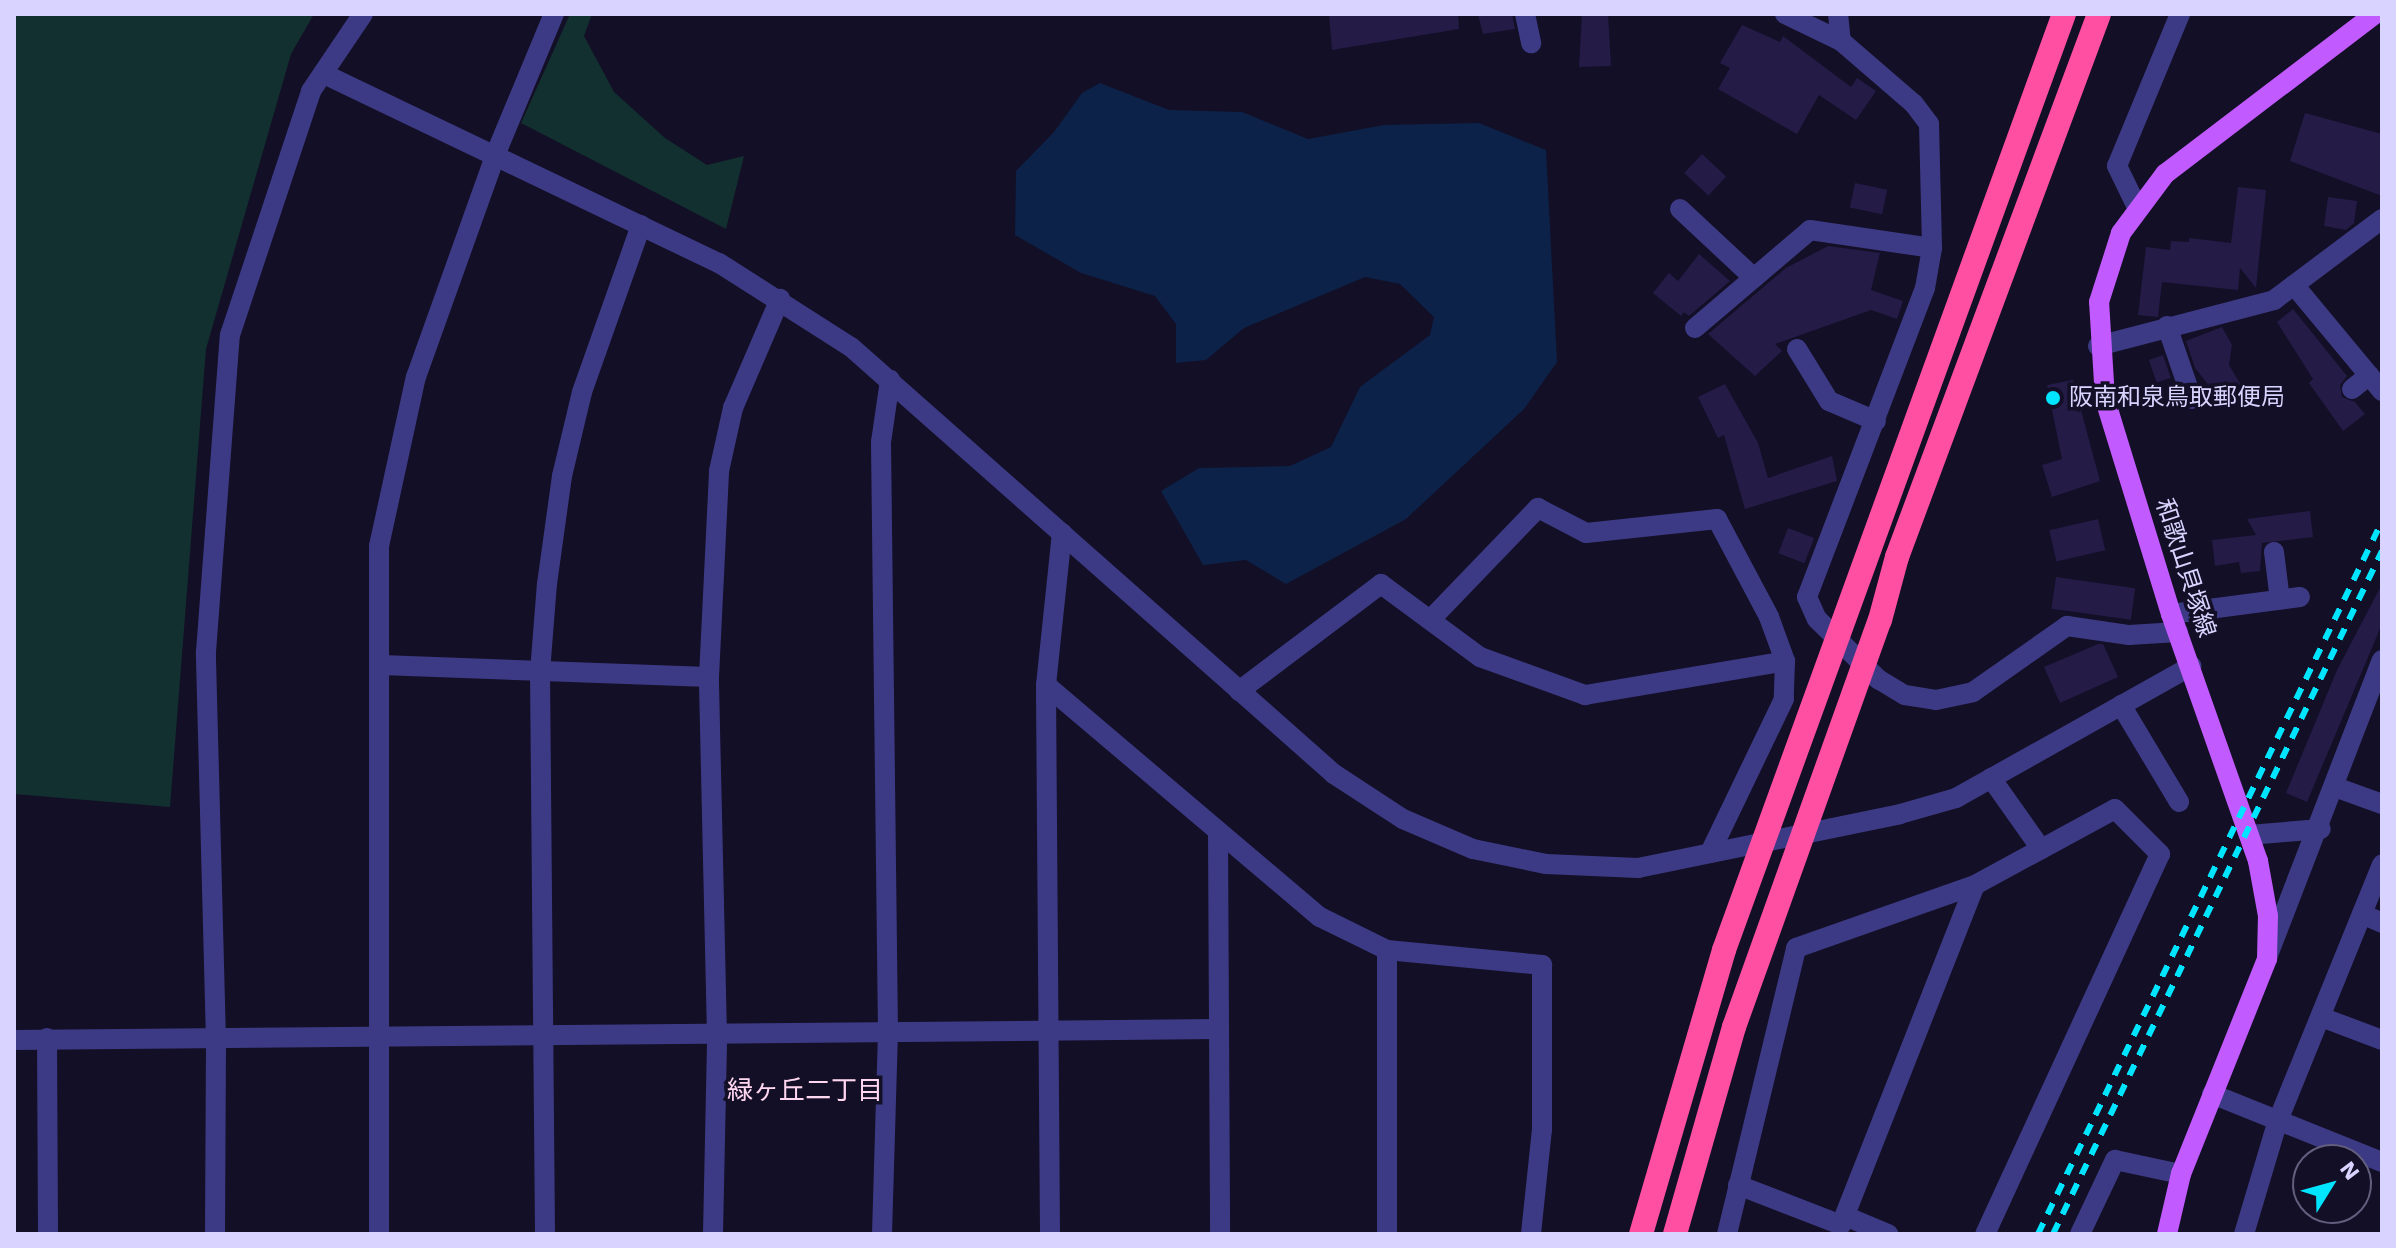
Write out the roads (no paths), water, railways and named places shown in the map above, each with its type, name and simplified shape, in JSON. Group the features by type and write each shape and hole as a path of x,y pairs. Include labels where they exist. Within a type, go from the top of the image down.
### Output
{"highway":[{"path":"1641,1234 1724,950 1851,589 2064,14"},
{"path":"1675,1234 1729,1042 1880,620 1897,557 2099,14"}],"main road":[{"name":"和歌山貝塚線","path":"2167,1234 2181,1174 2267,959 2268,916 2249,835 2175,623 2105,399 2098,346 2099,302 2107,266 2137,207 2175,166 2375,14"}],"street":[{"path":"215,1234 216,1041 206,652 230,335 311,91 363,14"},
{"path":"379,1234 379,546 416,377 496,153 554,14"},
{"path":"1525,14 1531,43"},
{"path":"1785,14 1841,41 1914,104 1929,124 1932,248 1925,288 1807,597 1817,619 1878,679 1905,695 1936,700 1973,692 2067,626 2138,636 2175,623 2290,598 2274,552"},
{"path":"1838,14 1841,41"},
{"path":"2137,207 2117,166 2180,14"},
{"path":"324,74 496,153 780,299 890,380 1334,774 1403,819 1473,849 1546,864 1638,868 1900,814 1956,798 2191,666"},
{"path":"1680,209 1754,278"},
{"path":"2098,346 2274,300 2382,219"},
{"path":"545,1234 540,672 562,476 582,392 641,225"},
{"path":"1695,328 1810,230 1932,248"},
{"path":"2294,285 2376,383 2352,389"},
{"path":"713,1234 717,1036 709,677 719,471 733,408 780,299"},
{"path":"2167,326 2192,399"},
{"path":"1797,349 1829,401 1876,421"},
{"path":"882,1234 888,1033 881,442 890,380"},
{"path":"1432,618 1538,508 1586,533 1717,519 1769,617 1785,661 1784,699 1710,853"},
{"path":"1050,1234 1052,1032 1046,685 1062,533"},
{"path":"1239,691 1381,584 1432,618 1480,657 1585,695 1785,661"},
{"path":"2267,959 2321,829 2382,660"},
{"path":"381,665 709,677"},
{"path":"1046,685 1320,917 1387,950 1542,965 1542,1129 1531,1234"},
{"path":"2121,705 2179,802"},
{"path":"1991,778 2041,849"},
{"path":"2335,787 2382,804"},
{"path":"1727,1234 1796,948 1975,885 2115,809 2160,854 1985,1234"},
{"path":"2249,835 2321,829"},
{"path":"1218,833 1220,1234"},
{"path":"2247,1233 2277,1123 2382,865"},
{"path":"1738,1185 1841,1225 1975,885"},
{"path":"2362,914 2382,923"},
{"path":"1387,950 1387,1234"},
{"path":"2321,1017 2382,1040"},
{"path":"14,1040 216,1041 377,1036 717,1036 1217,1029"},
{"path":"47,1038 48,1234"},
{"path":"2212,1094 2277,1123 2382,1162"},
{"path":"2080,1234 2115,1160 2181,1174"},
{"path":"1845,1216 1888,1234"}],"water":[{"path":"1100,83 1169,110 1242,112 1308,139 1384,125 1479,123 1546,150 1557,362 1524,409 1406,519 1286,584 1246,560 1203,565 1161,491 1199,468 1290,466 1331,447 1360,387 1430,335 1434,317 1400,284 1365,277 1244,328 1206,360 1176,363 1176,324 1155,296 1081,273 1015,235 1016,171 1054,132 1082,93"}],"railway":[{"path":"2038,1234 2382,521"},
{"path":"2053,1234 2382,551"}],"place":[{"name":"阪南和泉鳥取郵便局","path":"2053,398"}],"district":[{"name":"緑ヶ丘二丁目","path":"805,1091"}]}
